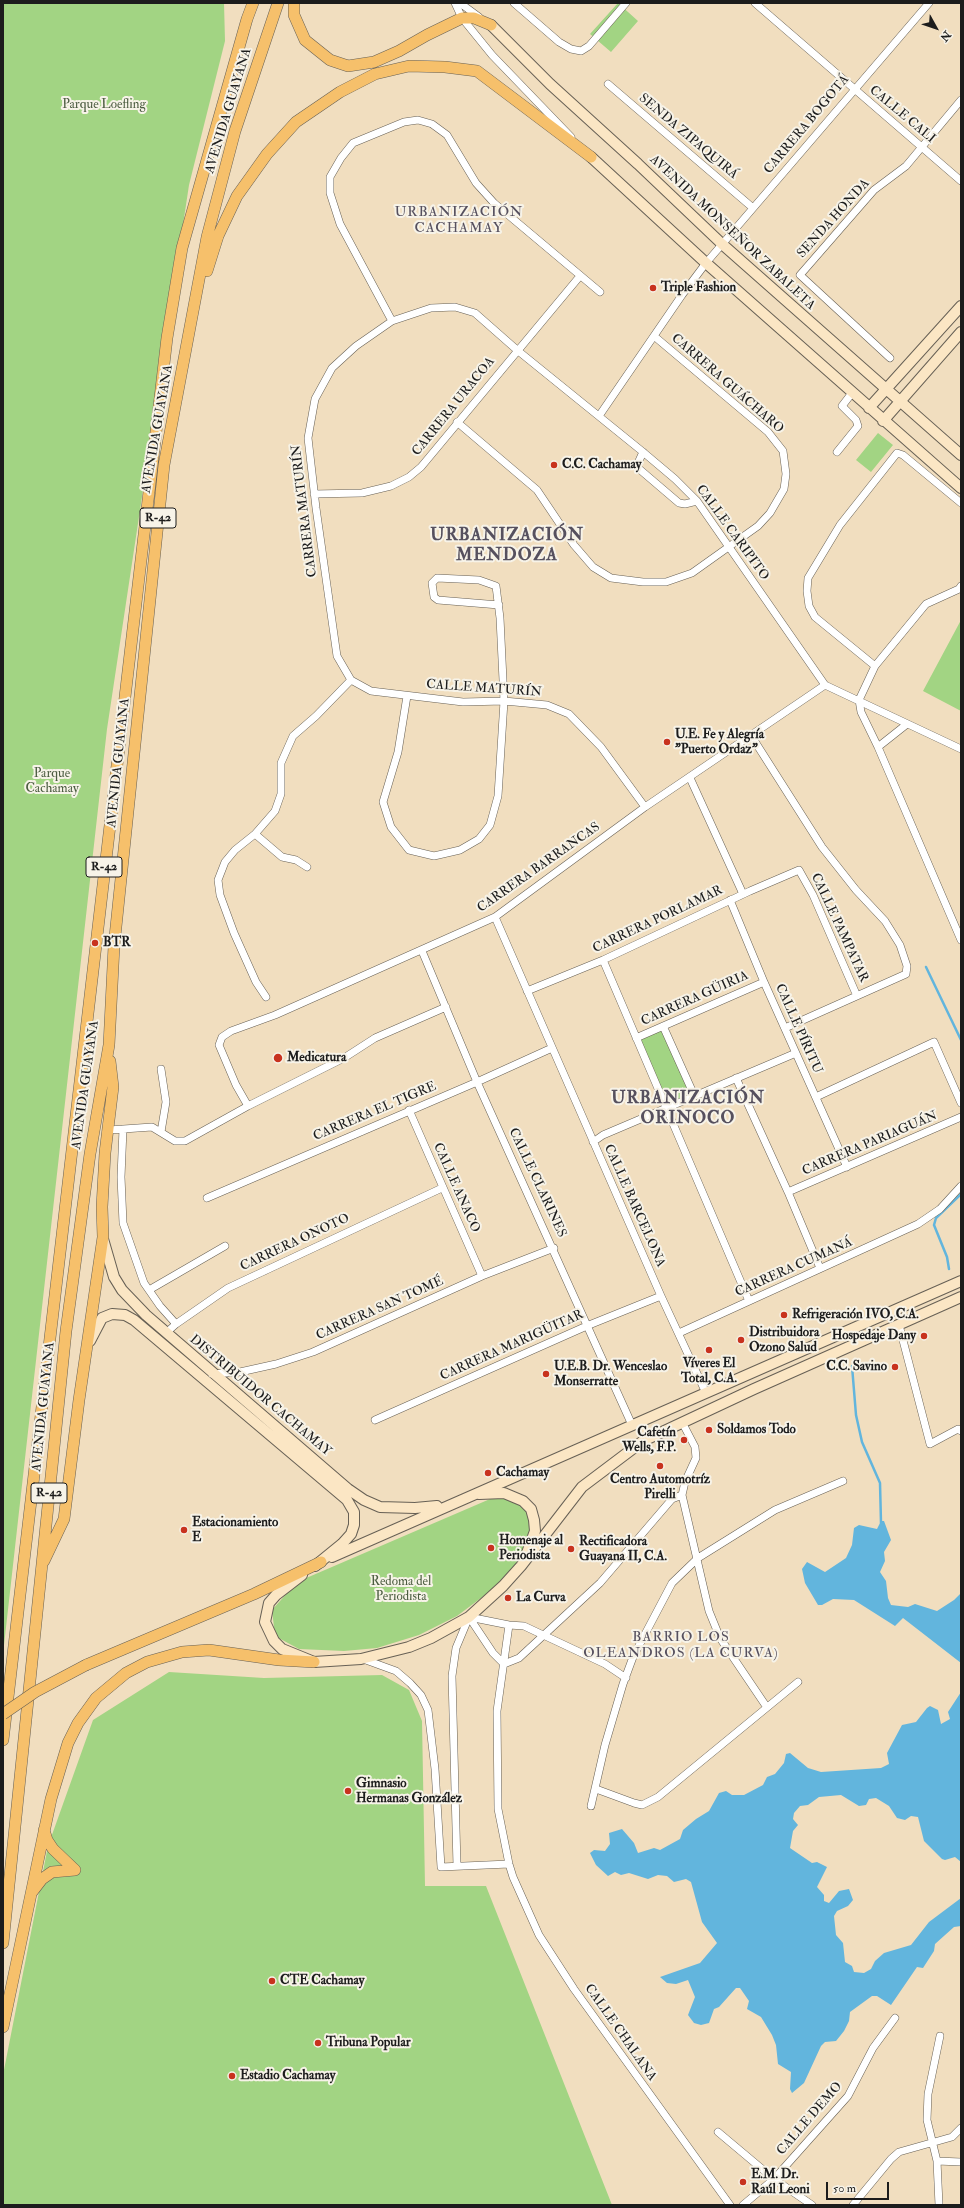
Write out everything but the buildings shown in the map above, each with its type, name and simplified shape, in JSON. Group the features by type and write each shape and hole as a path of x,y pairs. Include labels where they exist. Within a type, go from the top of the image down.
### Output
{"main road":[{"name":"AVENIDA GUAYANA","path":"3,1740 166,338 182,248 247,19 254,3"},
{"name":"AVENIDA GUAYANA","path":"3,1943 66,1331 90,1154 109,1045 114,946 164,465 207,237 235,131 278,3"},
{"path":"294,3 294,15 305,40 330,60 348,66 374,62 400,51 427,35 462,18 474,18 491,25"},
{"name":"AVENIDA MONSEÑOR ZABALETA","path":"491,25 550,84 638,164 722,244 961,455"},
{"path":"193,316 218,236 237,196 267,154 296,122 340,92 375,74 409,66 445,67 477,71 591,157 706,264 961,488"},
{"path":"869,408 961,306"},
{"path":"883,421 961,332"},
{"name":"DISTRIBUIDOR CACHAMAY","path":"42,1565 54,1544 64,1519 79,1400 88,1350 103,1237 102,1207 113,1087 109,1045"},
{"name":"DISTRIBUIDOR CACHAMAY","path":"103,1237 109,1264 114,1277 122,1290 166,1333 212,1374 364,1500 380,1506 399,1508 446,1505"},
{"path":"3,1714 35,1692 86,1666 254,1594 446,1505 961,1281"},
{"path":"3,2028 44,1829 68,1743 78,1723 96,1698 126,1673 147,1662 182,1652 208,1650 279,1660 314,1662 361,1659 409,1648 432,1638 469,1617 503,1586 521,1566 582,1487 643,1441 682,1422 961,1297"},
{"name":"DISTRIBUIDOR CACHAMAY","path":"88,1350 94,1331 102,1318 112,1314 125,1315 145,1328 239,1411 347,1500 354,1512 354,1525 351,1534 321,1562"},
{"path":"446,1505 490,1493 504,1493 525,1503 530,1509 534,1520 535,1531 532,1544 521,1566"},
{"path":"314,1662 282,1649 274,1641 265,1622 269,1603 276,1595 321,1562"},
{"path":"30,1896 35,1886 52,1872 75,1870 53,1849 47,1840 44,1829"}],"street":[{"path":"455,3 462,18 492,55 591,157"},
{"path":"460,3 491,25"},
{"path":"514,3 559,42 570,49 582,51 589,46 626,3"},
{"name":"CALLE CALI","path":"756,3 853,89 961,181"},
{"name":"CARRERA BOGOTÁ","path":"599,416 706,264 853,89 929,3"},
{"name":"SENDA ZIPAQUIRÁ","path":"608,84 753,208"},
{"name":"SENDA HONDA","path":"890,358 800,275 874,190 906,166 961,100"},
{"path":"392,321 340,224 330,193 330,177 341,158 353,143 404,122 418,120 432,124 447,135 476,183 494,203 600,292"},
{"name":"CARRERA URACOA","path":"314,494 362,493 391,486 409,477 421,467 580,276"},
{"name":"CALLE CARIPITO","path":"392,321 431,308 455,307 475,313 517,350 643,452 675,479 697,501 728,548 825,685"},
{"name":"CARRERA MATURÍN","path":"351,680 337,656 314,494 308,438 315,399 332,368 356,346 392,321"},
{"name":"CARRERA GUÁCHARO","path":"457,422 536,490 574,545 593,567 611,578 643,582 666,582 692,573 758,526 770,513 784,489 786,474 783,451 768,432 654,336"},
{"path":"837,452 858,426 856,420 842,406 852,393"},
{"path":"643,452 638,463 638,468 679,502 685,504 697,501"},
{"path":"874,666 815,618 808,606 808,578 840,525 897,453 903,455 961,503"},
{"path":"407,696 398,752 383,802 390,826 410,850 434,856 460,850 479,839 490,825 498,796 504,701 499,606 496,586 479,580 437,578 432,583 434,598 438,600 499,606"},
{"path":"961,586 959,589 926,604 874,666 859,700 860,712 878,747 961,939"},
{"path":"266,997 256,982 234,933 220,895 218,880 225,862 235,850 255,834 275,810 281,794 281,763 293,736 316,716 351,680"},
{"name":"CALLE MATURÍN","path":"351,680 371,692 464,702 504,701 547,705 568,714 601,747 645,807"},
{"path":"825,685 961,749"},
{"name":"CARRERA BARRANCAS","path":"248,1106 236,1085 219,1045 222,1038 231,1031 275,1015 422,951 495,917 645,807 752,737 825,685"},
{"path":"878,747 907,724"},
{"path":"752,737 822,846 856,890 885,921 900,945 907,966 906,974 785,1028"},
{"path":"690,778 743,894"},
{"path":"255,834 282,857 296,860 307,867"},
{"name":"CARRERA PORLAMAR","path":"527,991 603,960 743,894 799,870"},
{"name":"CALLE PAMPATAR","path":"799,870 813,895 857,996"},
{"name":"CALLE PÍRITU","path":"730,900 764,982 847,1166"},
{"name":"CALLE BARCELONA","path":"495,917 661,1296 706,1393"},
{"name":"CALLE CLARINES","path":"422,951 477,1082 589,1325 632,1425"},
{"path":"603,960 749,1301"},
{"name":"CARRERA GÜIRIA","path":"636,1038 764,982"},
{"path":"109,1130 152,1127 175,1141 185,1141 248,1106 344,1058 375,1038 446,1007"},
{"path":"663,1026 694,1095"},
{"path":"816,1097 934,1042 961,1103"},
{"name":"CARRERA EL TIGRE","path":"207,1198 477,1082 552,1048"},
{"path":"594,1142 603,1135 694,1095 796,1053"},
{"path":"161,1132 166,1102 162,1069"},
{"path":"736,1078 788,1192 820,1268"},
{"name":"CALLE ANACO","path":"409,1110 482,1276"},
{"name":"CARRERA PARIAGUÁN","path":"788,1192 961,1117"},
{"path":"123,1129 121,1177 123,1223 131,1250 149,1290 176,1324"},
{"name":"CARRERA CUMANÁ","path":"679,1333 820,1268 867,1249 918,1224 940,1209 961,1186"},
{"name":"CARRERA ONOTO","path":"166,1333 176,1324 228,1288 442,1188"},
{"path":"149,1290 225,1246"},
{"name":"CARRERA SAN TOMÉ","path":"212,1374 240,1372 276,1364 313,1352 482,1276 554,1248"},
{"name":"CARRERA MARIGÜITAR","path":"375,1420 589,1325 661,1296"},
{"path":"899,1325 930,1444 958,1430 961,1431"},
{"path":"682,1422 695,1446 696,1458 685,1482 682,1495 698,1558 709,1611 720,1638 766,1706"},
{"path":"591,1806 605,1745 633,1657 672,1583 698,1558 775,1510 843,1481"},
{"path":"469,1617 493,1653 504,1664 519,1658 600,1583 672,1499 682,1495"},
{"path":"469,1617 509,1625 524,1626 605,1664 626,1678"},
{"path":"457,1866 452,1676 456,1648 469,1617"},
{"name":"CALLE CHALANA","path":"509,1625 497,1711 498,1810 508,1864 539,1935 574,1989 730,2205"},
{"path":"361,1659 379,1664 400,1675 421,1695 428,1710 435,1769 441,1867 508,1864"},
{"path":"596,1788 634,1803 642,1804 658,1797 766,1706 798,1682"},
{"name":"CALLE DEMO","path":"743,2205 774,2179 848,2096 873,2048 895,2018"},
{"path":"939,2205 937,2161 934,2141 927,2120 928,2094 940,2036"},
{"path":"853,2205 890,2159 900,2152 952,2137 961,2128"},
{"path":"718,2132 774,2179 812,2205"},
{"path":"937,2161 961,2162"}],"green space":[{"name":"Parque Loefling","path":"3,3 224,3 225,41 189,185 107,729 3,1654"},
{"path":"618,3 638,21 611,52 590,34"},
{"path":"878,433 893,445 871,472 856,460"},
{"path":"961,620 961,711 923,691"},
{"path":"661,1030 691,1093 667,1104 640,1040"},
{"name":"Redoma del Periodista","path":"504,1493 523,1501 532,1523 529,1545 518,1562 493,1589 457,1616 419,1635 377,1648 344,1651 299,1649 275,1636 272,1610 297,1582"},
{"name":"CTE Cachamay","path":"169,1672 264,1678 382,1675 409,1690 422,1721 425,1886 486,1886 612,2205 3,2205 3,2075 48,1846 93,1720"}],"water":[{"path":"881,1521 884,1521 891,1540 884,1552 885,1561 880,1572 886,1581 888,1598 891,1605 908,1607 915,1604 937,1611 954,1600 961,1593 961,1663 903,1618 895,1626 854,1600 833,1599 822,1605 818,1605 805,1583 802,1569 807,1562 825,1572 846,1558 852,1545 854,1528 859,1525 877,1529"},
{"path":"961,1692 961,1862 955,1857 945,1860 942,1859 924,1841 918,1817 911,1816 905,1820 897,1818 889,1806 876,1798 869,1799 866,1805 859,1806 841,1795 819,1797 808,1805 800,1806 794,1813 793,1819 798,1825 793,1831 790,1848 812,1863 817,1862 827,1867 817,1887 824,1895 824,1901 829,1903 839,1891 849,1889 853,1900 848,1906 837,1911 834,1916 836,1935 843,1943 845,1962 852,1966 854,1972 864,1973 871,1969 875,1961 884,1953 911,1945 929,1922 961,1898 961,1926 954,1927 935,1944 934,1951 923,1968 917,1967 891,2005 877,1996 872,1996 850,2012 849,2021 844,2031 836,2041 825,2042 821,2046 804,2083 792,2093 790,2089 791,2072 778,2064 776,2045 772,2035 761,2017 747,2009 749,2001 740,1988 736,1988 719,2007 714,2009 709,2023 701,2025 694,2023 688,2015 695,1997 688,1980 676,1984 667,1983 660,1977 700,1963 717,1943 702,1922 691,1882 686,1879 674,1882 667,1876 658,1875 648,1879 629,1873 621,1875 615,1872 608,1876 596,1865 590,1853 594,1850 605,1851 610,1844 609,1833 622,1829 634,1843 638,1853 654,1848 660,1850 680,1839 683,1830 696,1819 709,1811 719,1793 726,1791 732,1795 744,1795 763,1785 767,1777 775,1774 784,1763 786,1754 790,1753 808,1768 821,1772 881,1768 889,1764 887,1753 902,1725 916,1722 930,1706 938,1710 941,1724 950,1719 948,1712"}],"waterway":[{"path":"926,967 961,1040"},
{"path":"949,1269 947,1257 934,1225 936,1218 961,1194"},
{"path":"852,1366 856,1415 862,1442 880,1483 881,1523"}],"place":[{"name":"Triple Fashion","path":"653,288"},
{"name":"C.C. Cachamay","path":"554,465"},
{"name":"U.E. Fe y Alegría \"Puerto Ordaz\"","path":"667,742"},
{"name":"BTR","path":"95,943"},
{"name":"Medicatura","path":"278,1058"},
{"name":"Refrigeración IVO, C.A.","path":"784,1315"},
{"name":"Hospedaje Dany","path":"924,1336"},
{"name":"Distribuidora Ozono Salud","path":"741,1340"},
{"name":"Víveres El Total, C.A.","path":"709,1350"},
{"name":"C.C. Savino","path":"895,1367"},
{"name":"U.E.B. Dr. Wenceslao Monserratte","path":"546,1374"},
{"name":"Soldamos Todo","path":"709,1430"},
{"name":"Cafetín Wells, F.P.","path":"684,1440"},
{"name":"Centro Automotríz Pirelli","path":"660,1466"},
{"name":"Cachamay","path":"488,1473"},
{"name":"Estacionamiento E","path":"184,1530"},
{"name":"Homenaje al Periodista","path":"491,1548"},
{"name":"Rectificadora Guayana II, C.A.","path":"571,1549"},
{"name":"La Curva","path":"508,1598"},
{"name":"Gimnasio Hermanas González","path":"348,1791"},
{"name":"CTE Cachamay","path":"272,1981"},
{"name":"Tribuna Popular","path":"318,2043"},
{"name":"Estadio Cachamay","path":"232,2076"},
{"name":"E.M. Dr. Raúl Leoni","path":"743,2182"}],"district":[{"name":"URBANIZACIÓN CACHAMAY","path":"459,222"},
{"name":"URBANIZACIÓN MENDOZA","path":"507,546"},
{"name":"URBANIZACIÓN ORINOCO","path":"688,1109"},
{"name":"BARRIO LOS OLEANDROS (LA CURVA)","path":"681,1646"}],"park label":[{"name":"Parque Cachamay","path":"52,782"}]}
